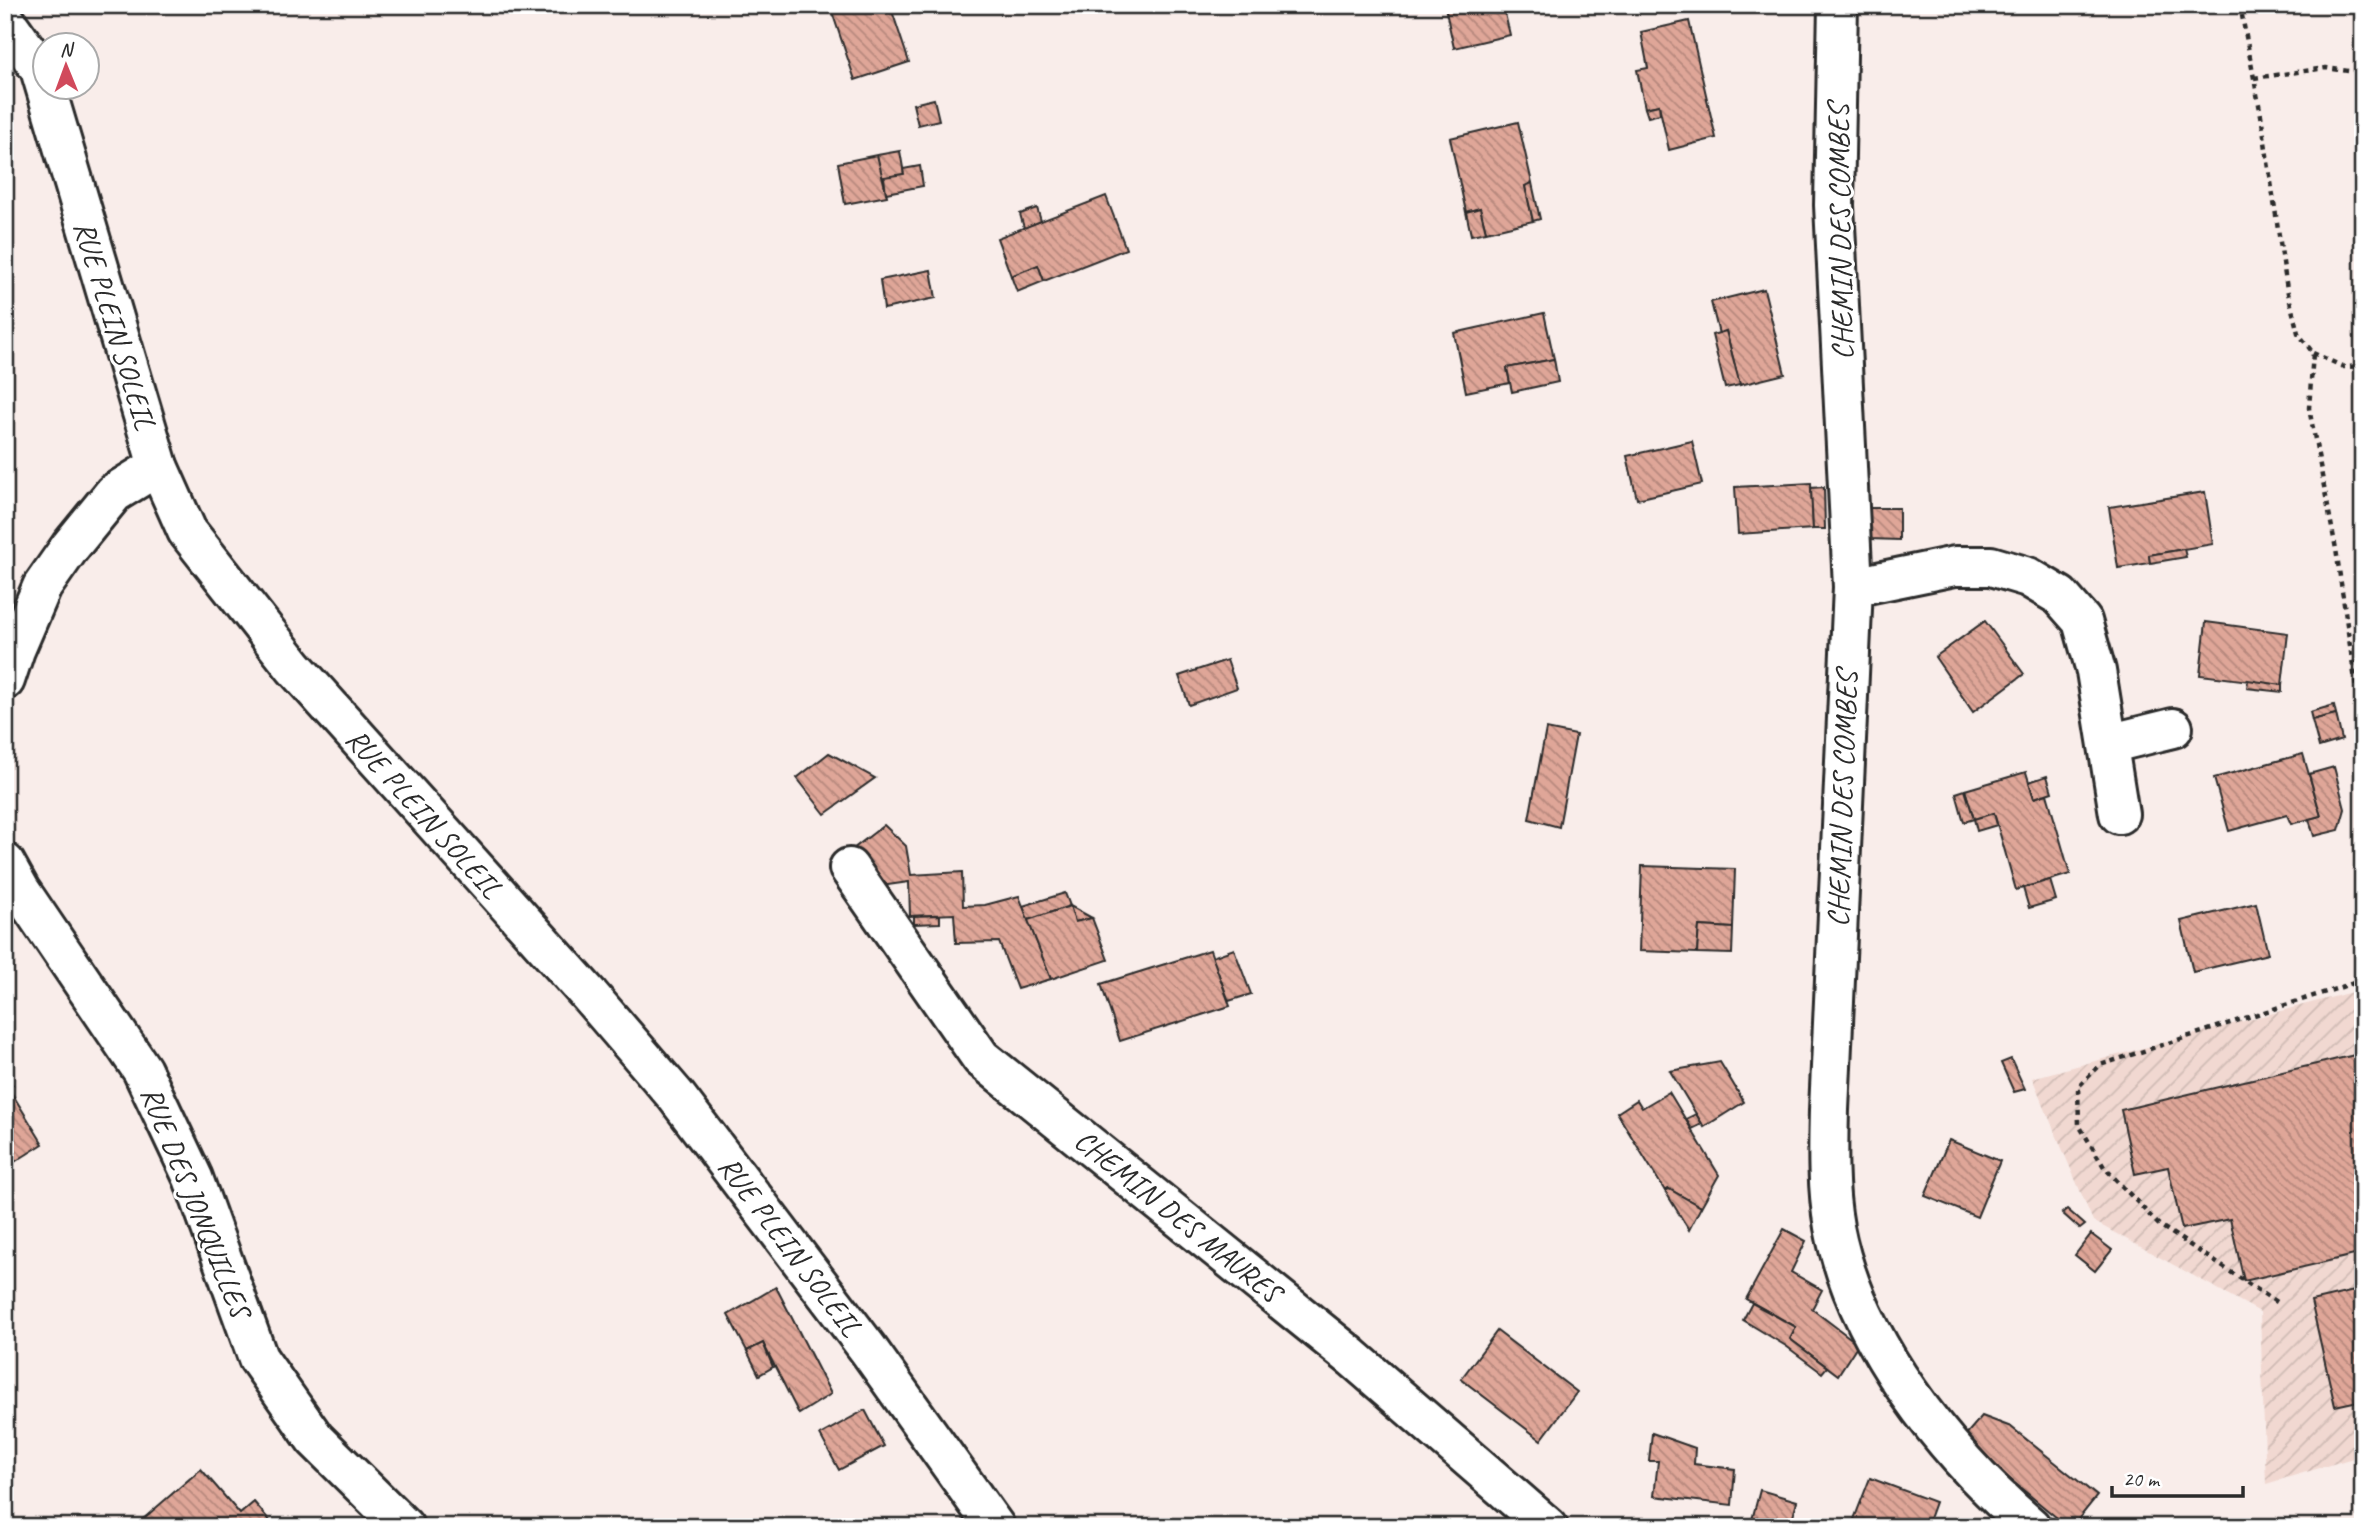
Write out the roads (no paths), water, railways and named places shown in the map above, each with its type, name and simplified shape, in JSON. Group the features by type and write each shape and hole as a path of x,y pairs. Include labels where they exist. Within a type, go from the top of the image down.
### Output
{"street":[{"name":"CHEMIN DES COMBES","path":"1838,5 1834,205 1853,587 1829,1110 1828,1166 1834,1226 1845,1269 1894,1371 1934,1429 1988,1490 2031,1527"},
{"name":"RUE PLEIN SOLEIL","path":"5,20 40,69 158,466 187,531 295,667 590,996 676,1096 868,1349 995,1527"},
{"path":"5,680 42,587 70,547 114,493 158,466"},
{"path":"1853,587 1955,566 1991,566 2028,577 2060,596 2082,621 2096,671 2119,814"},
{"path":"2108,744 2173,728"},
{"name":"RUE DES JONQUILLES","path":"5,863 20,890 142,1070 193,1178 258,1358 315,1439 404,1527"},
{"name":"CHEMIN DES MAURES","path":"849,868 981,1058 1352,1357 1548,1527"}]}
